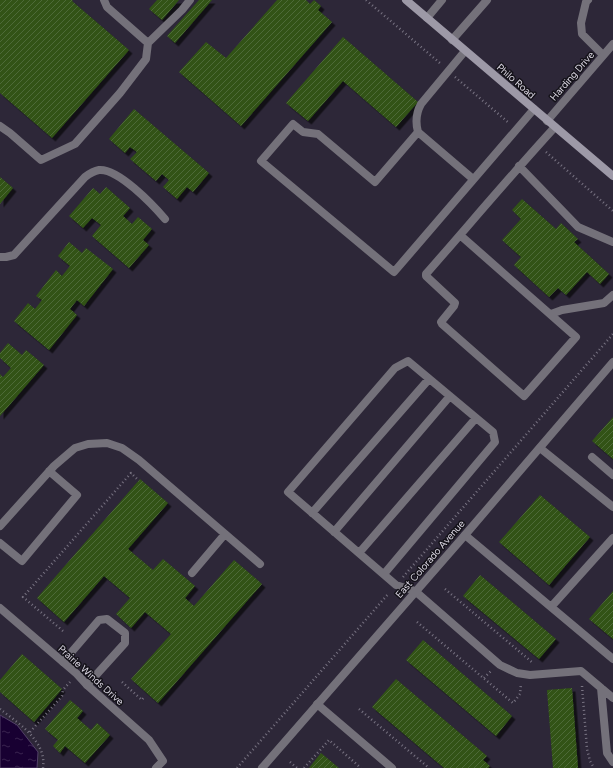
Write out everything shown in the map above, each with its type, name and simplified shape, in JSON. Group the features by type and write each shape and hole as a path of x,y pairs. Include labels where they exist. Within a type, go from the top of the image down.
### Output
{"main road":[{"name":"Philo Road","path":"406,0 613,176"}],"street":[{"path":"104,0 107,7 148,43"},
{"path":"0,126 41,160 75,144 120,93 146,60 148,43 182,10 190,0"},
{"path":"426,18 442,0"},
{"path":"452,40 487,0"},
{"path":"588,0 586,2 581,23 582,34 603,55"},
{"name":"Harding Drive","path":"547,120 613,44"},
{"path":"466,51 421,104 417,112 416,119 418,132 473,179"},
{"path":"418,132 375,182 318,134 303,132 293,124 261,161 394,272 534,109"},
{"path":"460,235 576,337 524,396 441,322 455,303 426,276 460,235 519,166 555,127"},
{"path":"519,166 578,227 613,242"},
{"path":"0,257 14,256 85,177 92,172 100,170 120,177 152,204 165,219"},
{"path":"551,314 562,310 604,303 613,295"},
{"path":"384,574 495,442 493,432 408,361 396,368 385,380 288,492 396,585 415,591 500,665 517,673 530,675 581,671 613,698"},
{"name":"East Colorado Avenue","path":"262,768 613,362"},
{"path":"312,513 429,379"},
{"path":"334,532 450,396"},
{"path":"359,553 476,418"},
{"path":"0,526 49,471 75,448 88,444 108,443 122,448 139,460 260,564"},
{"path":"540,448 613,508"},
{"path":"592,457 613,475"},
{"path":"0,543 22,561 77,495 49,471"},
{"path":"192,573 225,534"},
{"path":"465,535 613,659"},
{"path":"551,607 613,538"},
{"name":"Prairie Winds Drive","path":"0,608 77,674 87,685 149,740 166,764 156,768"},
{"path":"63,662 99,620 107,619 125,633 124,643 87,685"},
{"path":"601,688 607,753 613,762"},
{"path":"317,704 392,768"}],"path":[{"path":"366,0 516,129"},
{"path":"538,145 613,211"},
{"path":"237,768 613,334"},
{"path":"63,631 23,597 130,473 139,481"},
{"path":"445,589 532,663 539,662"},
{"path":"417,622 514,703 522,689 521,683 514,682"},
{"path":"484,678 492,670 495,673"},
{"path":"30,732 62,696 63,690 72,679"},
{"path":"122,682 142,700 144,697"},
{"path":"578,682 582,685 587,749 590,761 594,768"},
{"path":"0,709 30,732 38,745 44,761 43,768"},
{"path":"359,709 429,768"},
{"path":"304,768 329,740 361,768"},
{"path":"290,762 297,768"}],"water":[{"path":"0,715 17,725 38,752 37,768 0,768"}],"building":[{"path":"0,0 73,0 72,1 129,50 52,138 0,93"},
{"path":"157,0 179,0 162,20 149,9"},
{"path":"199,0 212,0 175,43 167,36"},
{"path":"277,0 306,0 310,4 314,0 321,6 318,10 332,22 241,126 179,72 206,42 226,58"},
{"path":"343,37 418,102 396,127 343,81 308,121 286,103"},
{"path":"134,109 209,173 193,192 187,187 177,199 163,187 169,180 162,174 156,181 130,159 137,152 130,147 125,153 109,139"},
{"path":"0,177 13,188 0,204"},
{"path":"106,187 130,208 123,216 132,224 138,217 152,229 143,240 149,245 129,268 92,236 101,225 92,218 83,228 69,216 93,188 100,194"},
{"path":"522,199 556,229 561,223 578,239 574,242 609,274 600,284 587,272 566,295 558,288 549,297 514,265 521,257 502,240 521,219 512,210"},
{"path":"69,242 82,253 86,248 113,269 84,306 77,300 70,309 77,315 49,350 14,321 28,303 35,309 42,300 36,296 56,270 62,276 70,266 58,256"},
{"path":"8,343 22,355 26,350 44,365 0,416 0,374 3,377 11,368 0,358 0,353"},
{"path":"613,417 613,459 592,441"},
{"path":"140,479 168,503 128,549 153,570 163,559 195,586 185,598 194,606 234,560 262,584 158,703 131,679 171,634 145,612 131,628 116,614 130,598 104,576 64,622 37,598"},
{"path":"540,495 590,537 549,585 499,542"},
{"path":"480,575 556,639 539,659 463,596"},
{"path":"613,591 613,639 589,619"},
{"path":"423,640 512,716 496,736 406,660"},
{"path":"22,654 62,689 34,722 0,692 0,680"},
{"path":"396,679 487,756 483,760 490,766 488,768 444,768 372,707"},
{"path":"572,688 578,768 553,768 547,690"},
{"path":"70,700 83,711 77,718 91,730 97,723 110,735 85,763 65,746 60,753 53,746 58,740 45,729"},
{"path":"321,753 339,768 309,768"}]}
